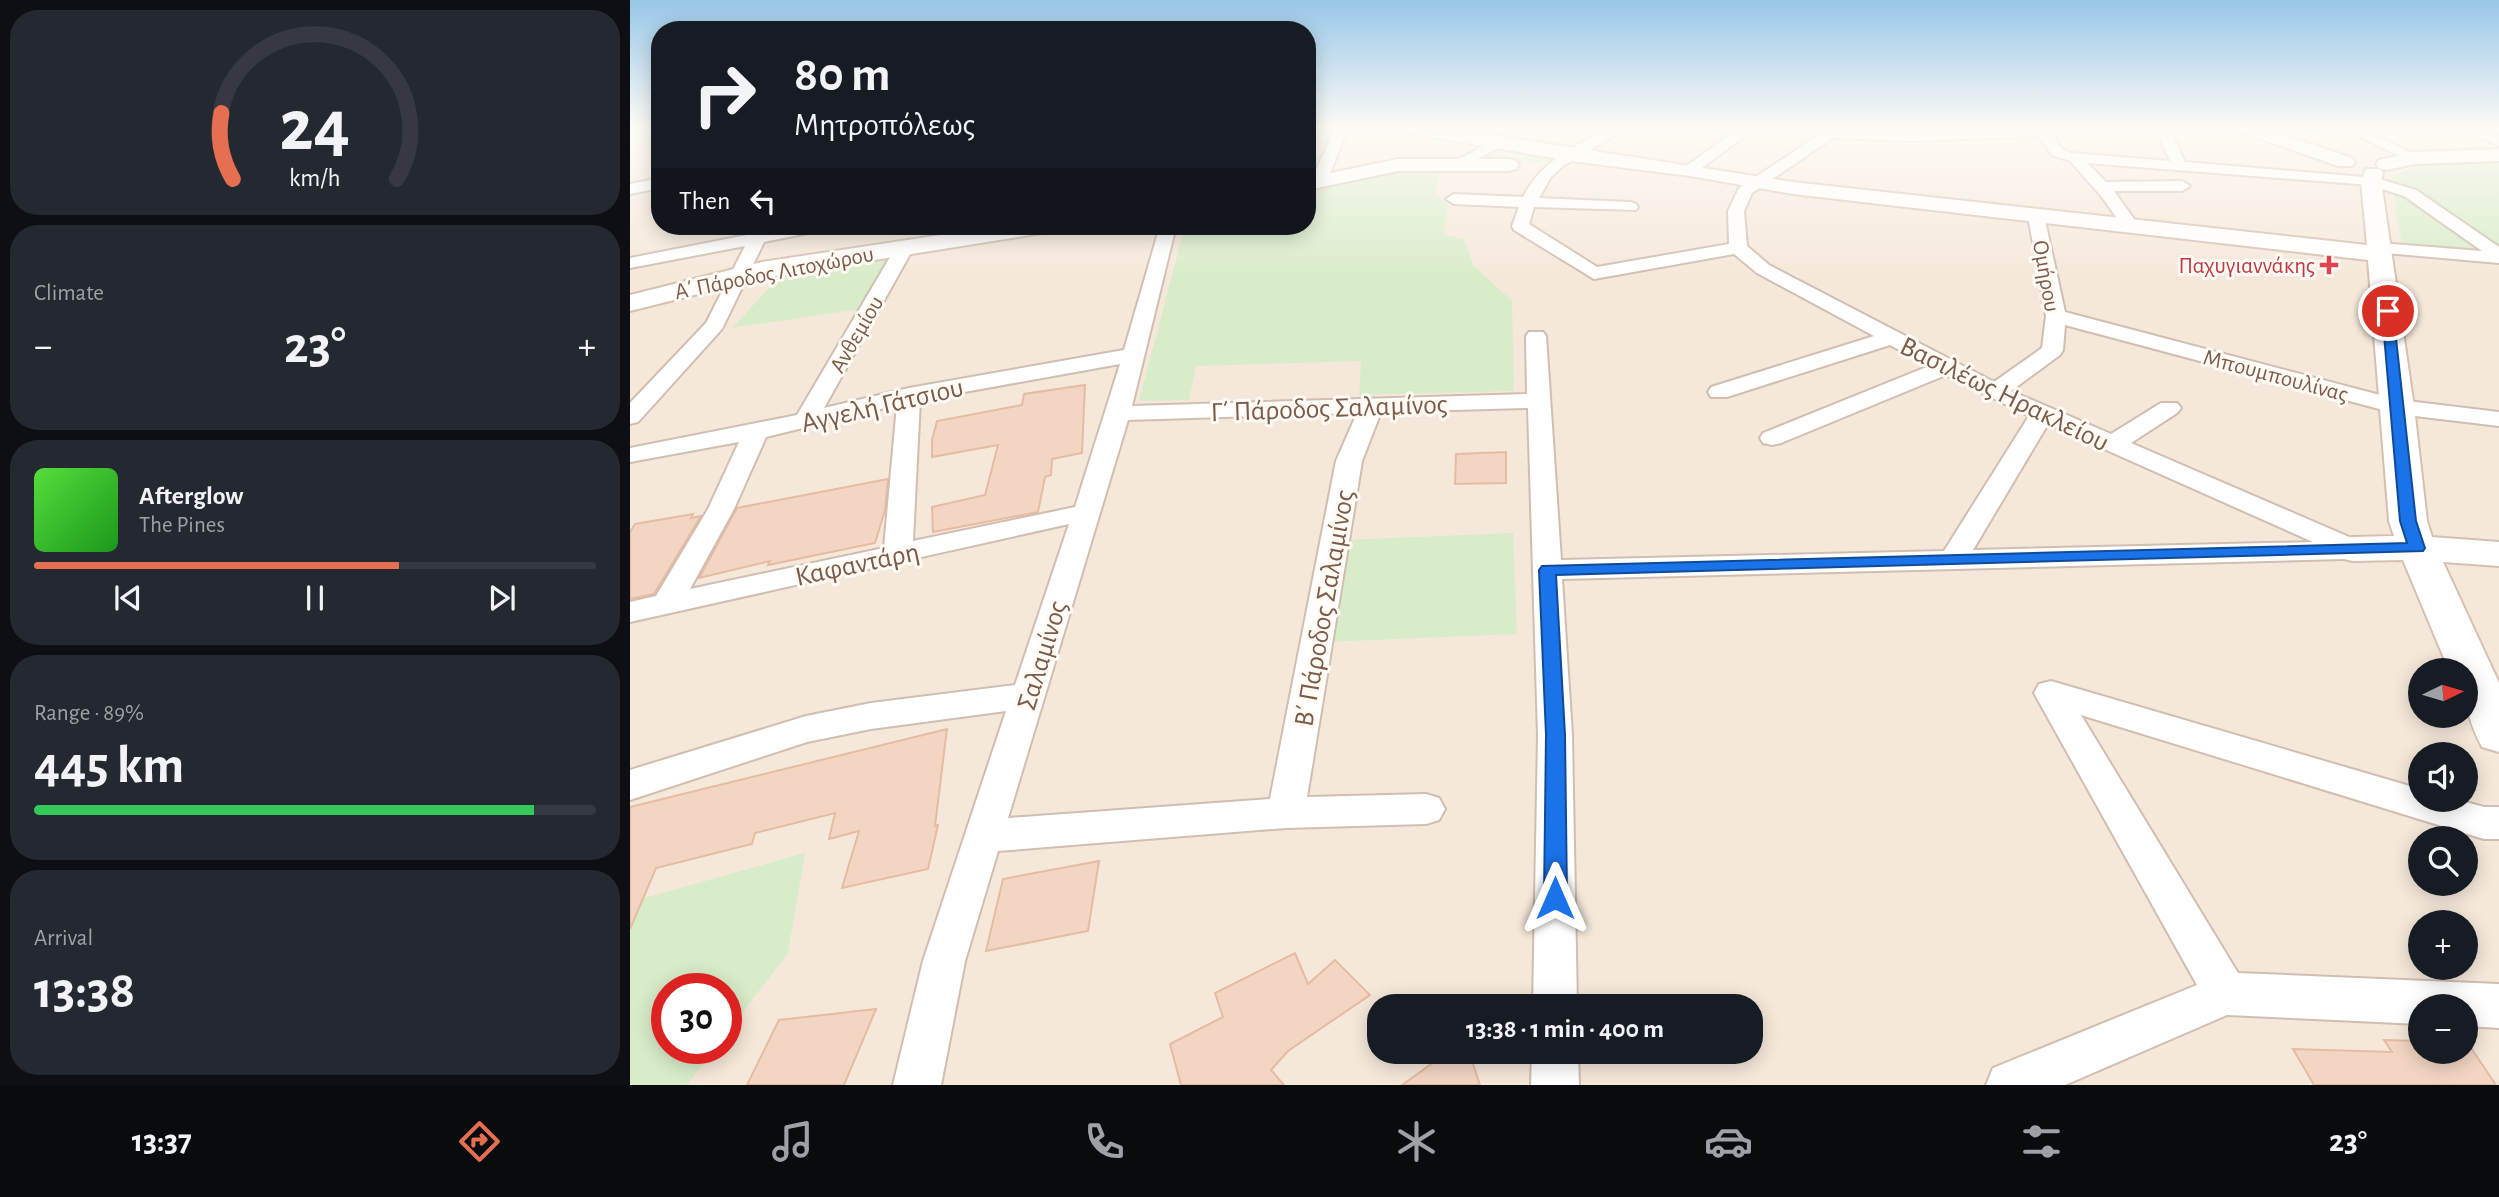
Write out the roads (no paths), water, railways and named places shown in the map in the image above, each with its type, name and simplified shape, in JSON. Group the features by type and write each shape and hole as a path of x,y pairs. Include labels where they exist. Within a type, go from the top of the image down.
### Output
{"street":[{"path":"1316,182 1336,178"},
{"path":"1542,178 1527,201 1520,226 1594,273 1738,248 1736,211 1739,200 1745,191 1763,178"},
{"path":"1739,178 1793,188 2131,226 2381,251 2499,256"},
{"path":"2092,178 2131,226"},
{"path":"2370,178 2399,407 2408,521 2417,548 2499,734"},
{"path":"2383,178 2410,193 2499,256"},
{"path":"630,189 651,185"},
{"path":"2102,187 2182,186"},
{"path":"1454,199 1630,207"},
{"name":"Ομήρου","path":"1995,392 2052,350 2056,316 2036,216"},
{"path":"630,263 742,235"},
{"path":"630,417 715,326 753,235"},
{"name":"Α΄ Πάροδος Λιτοχώρου","path":"630,303 737,275 984,235"},
{"name":"Σαλαμίνος","path":"917,1085 944,961 1084,513 1118,414 1166,235"},
{"name":"Ανθεμίου","path":"806,420 905,247"},
{"name":"Βασιλέως Ηρακλείου","path":"1738,248 1763,269 1995,392 2353,549"},
{"name":"Μπουμπουλίνας","path":"2056,316 2399,407 2499,419"},
{"path":"1536,336 1555,735 1555,994"},
{"path":"1719,392 1890,338"},
{"name":"Αγγελή Γάτσιου","path":"630,455 756,432 909,395 1134,355"},
{"path":"1772,438 1945,367"},
{"path":"898,554 909,395"},
{"name":"Γ΄ Πάροδος Σαλαμίνος","path":"1118,414 1540,401"},
{"name":"Β΄ Πάροδος Σαλαμίνος","path":"1286,813 1349,461 1372,406"},
{"path":"2111,445 2169,408"},
{"path":"1953,560 2042,414"},
{"path":"666,605 721,509 756,432"},
{"name":"Καφαντάρη","path":"630,612 1084,513"},
{"path":"1548,570 2353,549 2417,548 2499,554"},
{"path":"2226,994 2051,693 2484,823 2499,823"},
{"path":"630,785 806,729 871,716 1028,695"},
{"path":"983,836 1286,813 1426,809"},
{"path":"2010,1085 2226,994 2499,1006"},
{"path":"1555,1064 1555,1085"}],"place":[{"name":"Παχυγιαννάκης","path":"2329,265"}]}
